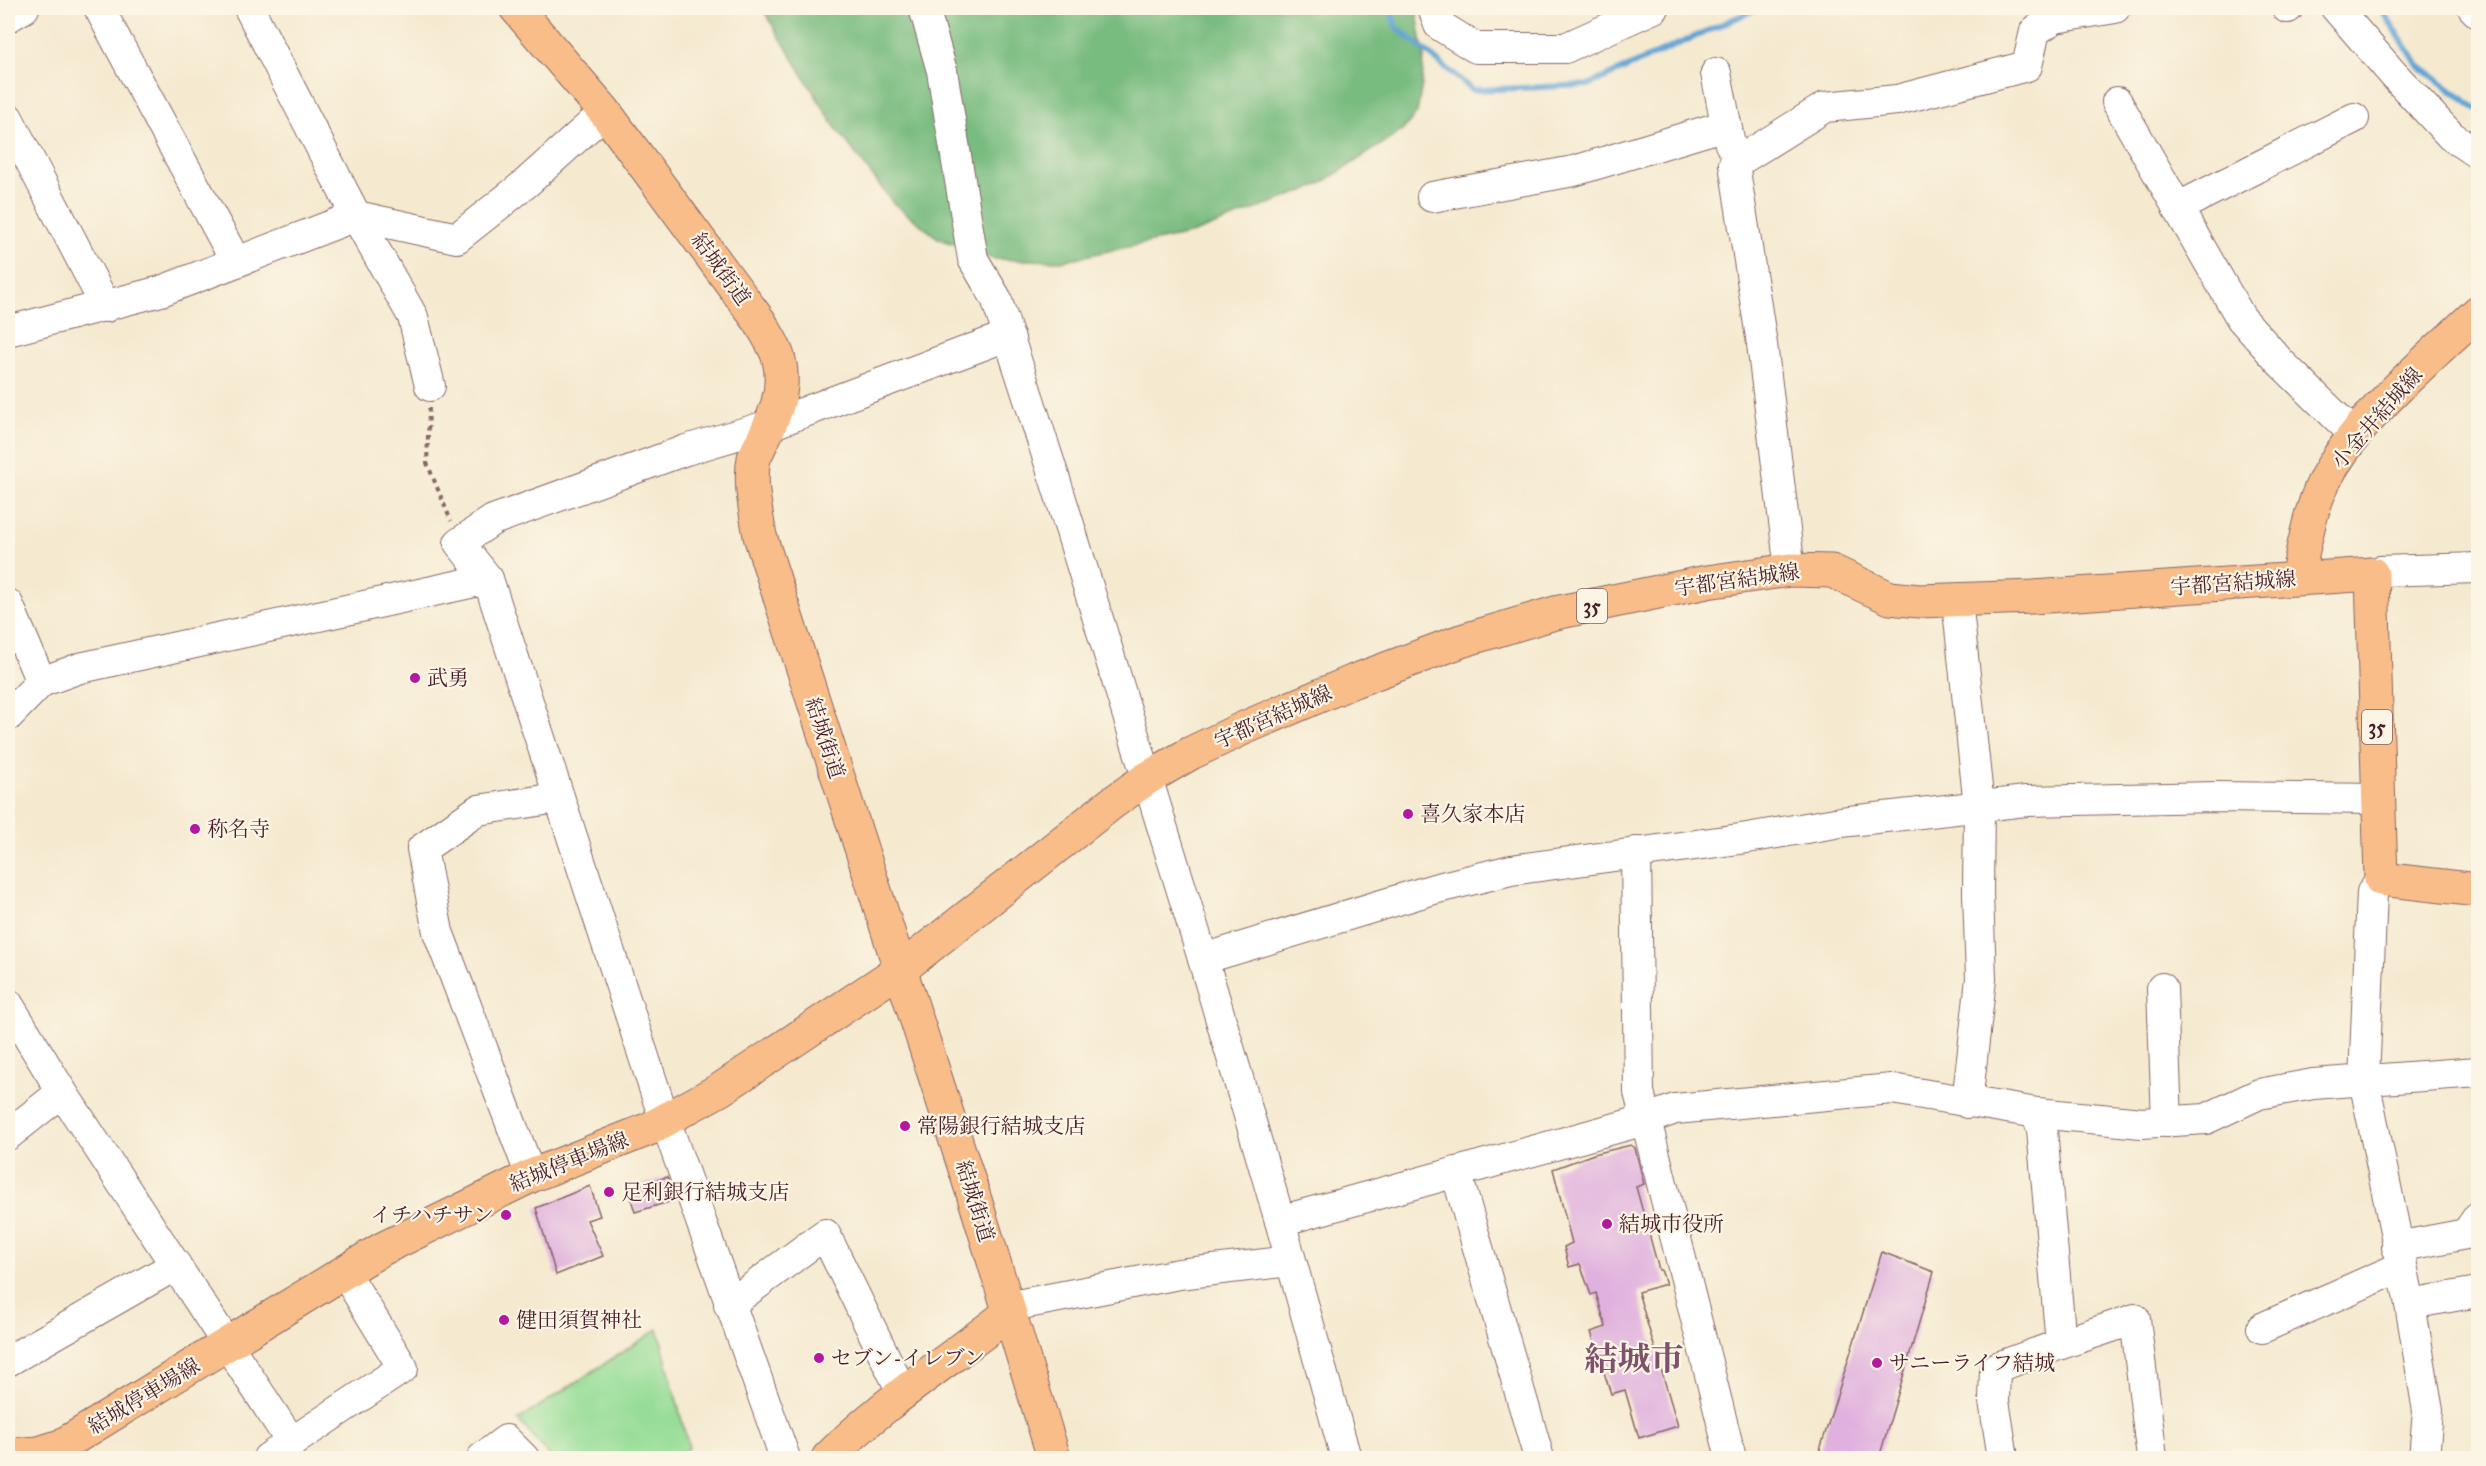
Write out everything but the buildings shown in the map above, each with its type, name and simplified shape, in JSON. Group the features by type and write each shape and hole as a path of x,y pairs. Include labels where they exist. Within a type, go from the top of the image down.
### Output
{"main road":[{"name":"結城街道","path":"516,8 605,112 760,322 779,358 782,381 781,398 752,467 759,536 901,969 1054,1458"},
{"name":"小金井結城線","path":"2297,578 2314,510 2330,470 2355,436 2385,402 2478,312"},
{"name":"宇都宮結城線","path":"901,969 1146,779 1191,753 1354,681 1461,641 1555,613 1707,582 1790,570 1832,572 1890,598 1919,601 2372,574"},
{"name":"35","path":"2372,574 2381,879"},
{"path":"2381,879 2478,890"},
{"name":"結城停車場線","path":"8,1455 39,1453 61,1446 344,1271 417,1230 531,1176 666,1121 730,1083 901,969"},
{"path":"828,1458 903,1394 1009,1313"}],"street":[{"path":"8,17 24,8"},
{"path":"99,8 236,262"},
{"path":"249,8 356,216 413,317 430,386"},
{"path":"924,8 942,71 973,259 996,298 1010,339 1203,959 1280,1221 1346,1458"},
{"path":"1433,8 1439,25 1476,48 1565,48 1654,8"},
{"path":"1734,164 1825,107 1897,100 2027,66 2035,31 2055,18 2115,8"},
{"path":"2336,8 2451,136 2478,154"},
{"path":"2473,8 2478,13"},
{"path":"1716,73 1734,164 1761,344 1790,570"},
{"path":"2117,102 2241,318 2281,363 2355,436"},
{"path":"8,331 161,291 356,216 457,238 525,184 605,112"},
{"path":"8,118 106,307"},
{"path":"2177,208 2354,118"},
{"path":"1432,196 1574,171 1726,125"},
{"path":"785,1458 729,1305 666,1121 558,798 488,579 459,543 493,520 686,450 770,425 999,339 1010,339"},
{"path":"2372,574 2478,568"},
{"path":"8,716 41,682 80,668 488,579"},
{"path":"1956,600 1979,806 1978,893 1981,979 1968,1103"},
{"path":"8,604 41,682"},
{"path":"1203,959 1434,889 1510,870 1746,838 1841,822 2026,801 2217,797 2379,800"},
{"path":"531,1176 438,932 423,849 478,810 558,798"},
{"path":"1636,852 1639,1092 1731,1458"},
{"path":"2381,879 2372,892 2364,1080 2410,1304 2428,1411 2424,1458"},
{"path":"2163,988 2167,1122"},
{"path":"8,1004 62,1092 229,1344 280,1451 403,1368 344,1271"},
{"path":"1280,1221 1675,1110 1892,1089 2037,1113 2142,1123 2167,1122 2206,1119 2259,1095 2313,1084 2478,1072"},
{"path":"8,1135 62,1092"},
{"path":"2037,1113 2042,1130 2061,1344"},
{"path":"1456,1172 1539,1458"},
{"path":"2262,1328 2399,1257 2466,1234 2478,1216"},
{"path":"729,1305 825,1234 903,1394"},
{"path":"1009,1313 1022,1304 1168,1276 1290,1261"},
{"path":"8,1361 176,1265"},
{"path":"2410,1304 2478,1292"},
{"path":"2003,1458 1994,1401 1995,1368 2135,1319 2151,1458"},
{"path":"482,1458 506,1440 524,1458"}],"path":[{"path":"430,386 427,463 459,543"}],"green space":[{"path":"762,8 1416,8 1424,56 1422,84 1417,113 1402,131 1319,185 1194,233 1061,261 993,259 938,238 893,203 833,124"},
{"path":"658,1329 689,1448 674,1458 552,1458 518,1420"}],"waterway":[{"path":"1390,8 1396,27 1473,90 1588,85 1758,8"},
{"path":"2380,8 2419,66 2478,110"}],"place":[{"name":"武勇","path":"415,678"},
{"name":"喜久家本店","path":"1408,814"},
{"name":"称名寺","path":"195,829"},
{"name":"常陽銀行結城支店","path":"905,1126"},
{"name":"足利銀行結城支店","path":"609,1192"},
{"name":"イチハチサン","path":"506,1215"},
{"name":"結城市役所","path":"1607,1224"},
{"name":"健田須賀神社","path":"504,1320"},
{"name":"セブン-イレブン","path":"819,1358"},
{"name":"サニーライフ結城","path":"1877,1363"}],"district":[{"name":"結城市","path":"1634,1358"}]}
